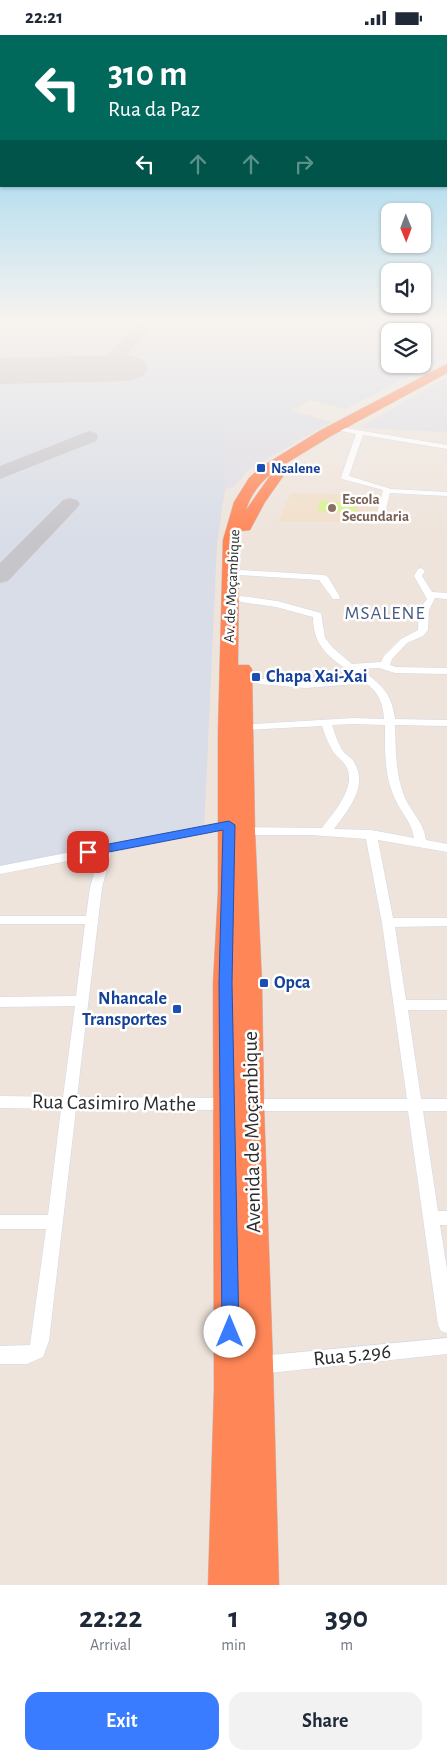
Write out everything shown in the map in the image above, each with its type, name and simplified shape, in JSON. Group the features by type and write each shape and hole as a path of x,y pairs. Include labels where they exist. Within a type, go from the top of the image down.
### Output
{"highway":[{"name":"Av. de Moçambique","path":"245,680 241,573 245,523 287,460 406,392"},
{"name":"Av. de Moçambique","path":"245,680 231,541 241,502 266,470 406,392"},
{"name":"Avenida de Moçambique","path":"237,828 244,727 245,680"},
{"name":"Avenida de Moçambique","path":"227,1585 239,1105 250,984 237,828 245,680"},
{"name":"Avenida de Moçambique","path":"239,1105 257,1365 260,1585"}],"street":[{"path":"339,429 447,447"},
{"path":"360,433 345,477 379,486 388,491 447,494"},
{"path":"379,521 388,491"},
{"path":"385,666 387,658 404,641 420,634 423,630 424,610 430,601 429,595 418,577 421,571"},
{"path":"241,573 321,577 325,579 336,597"},
{"path":"429,595 447,596"},
{"path":"241,599 277,604 318,615 317,623 320,638 334,655 352,667 383,693 389,722 394,783 400,800 415,820 419,830 420,843"},
{"path":"352,667 385,666 395,670 447,671"},
{"path":"245,680 306,685 368,680"},
{"path":"326,723 330,737 335,741 338,752 350,764 354,777 349,797 326,831"},
{"path":"244,727 326,723 447,723"},
{"path":"0,870 106,849 237,828 326,831 371,835 447,848"},
{"path":"371,835 388,923 447,1325"},
{"path":"0,1355 27,1355 36,1351 40,1341 96,888 106,849"},
{"path":"0,920 92,920"},
{"path":"388,923 447,922"},
{"path":"0,1002 82,1001"},
{"path":"400,1005 447,1005"},
{"name":"Rua Casimiro Mathe","path":"0,1102 447,1105"},
{"path":"431,1218 447,1218"},
{"path":"0,1222 55,1222"},
{"name":"Rua 5.296","path":"257,1365 447,1346"}],"shaded area":[{"path":"0,392 378,392 345,409 310,400 292,411 332,422 319,429 225,423 225,489 217,543 204,833 0,873"},
{"path":"421,392 447,392 447,432 358,428"},
{"path":"225,423 319,429 249,469 234,487 225,489"},
{"name":"Escola Secundaria","path":"291,493 381,495 377,522 278,522"}],"green space":[{"path":"320,501 357,503 355,513 318,511"}],"taxiway":[{"path":"0,473 89,437"},
{"path":"0,576 70,504"}],"place":[{"name":"Nsalene","path":"261,468"},
{"name":"Escola Secundaria","path":"332,508"},
{"name":"Chapa Xai-Xai","path":"256,677"},
{"name":"Opca","path":"264,983"},
{"name":"Nhancale Transportes","path":"177,1009"}],"district":[{"name":"MSALENE","path":"385,613"}],"route":[{"path":"88,852 229,825 229,892 225,983 230,1332"}]}
